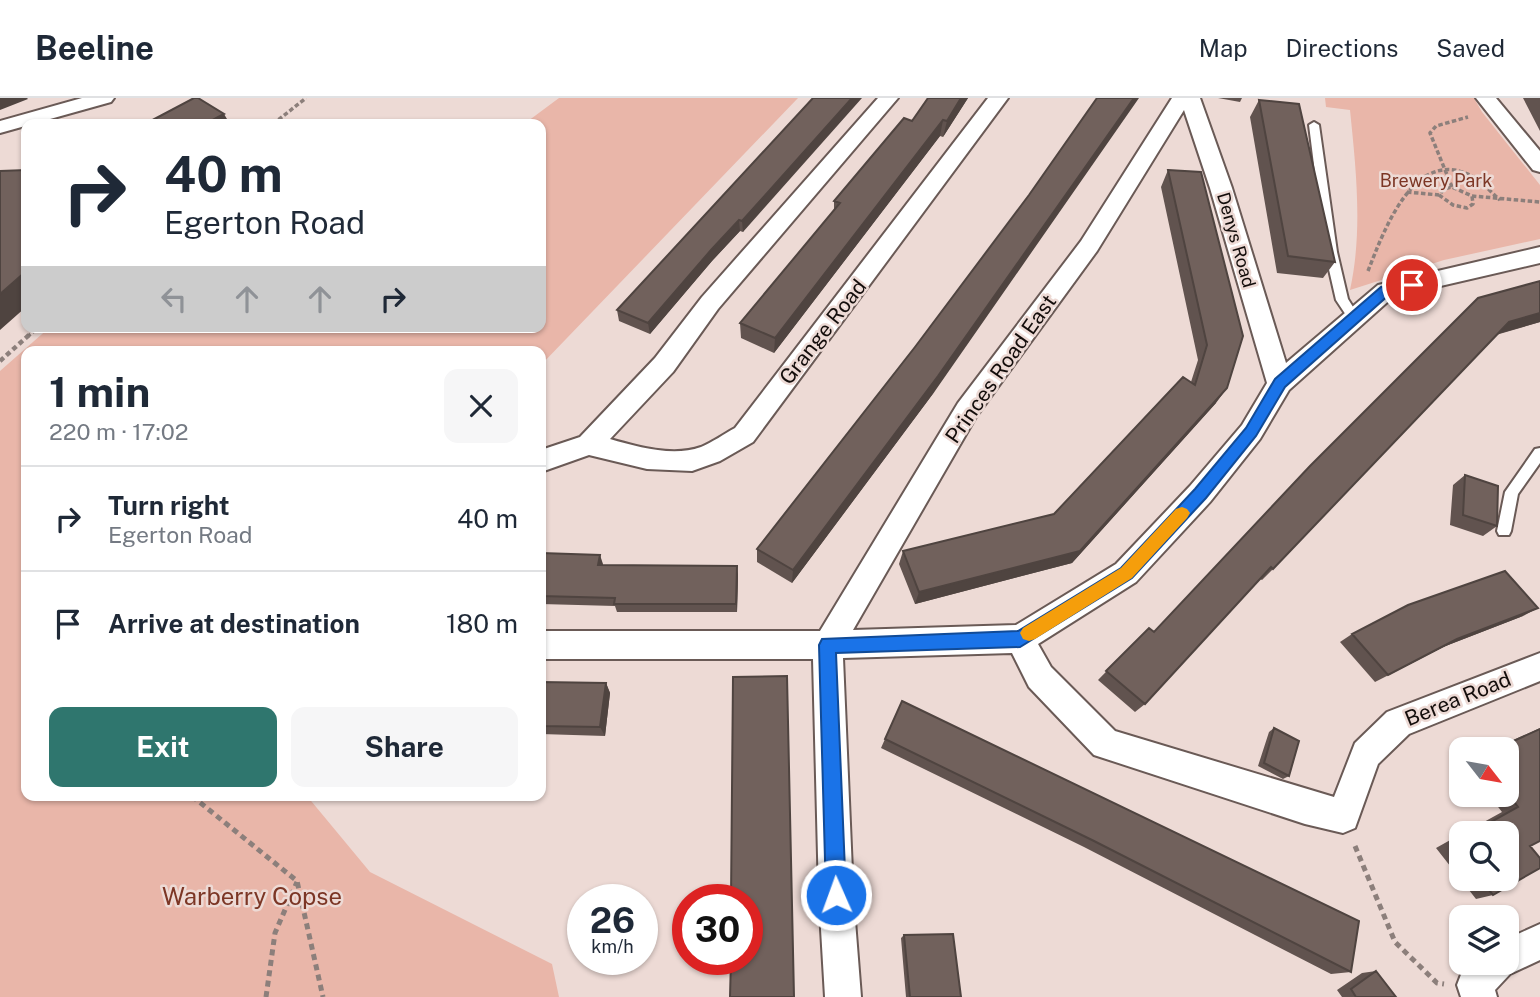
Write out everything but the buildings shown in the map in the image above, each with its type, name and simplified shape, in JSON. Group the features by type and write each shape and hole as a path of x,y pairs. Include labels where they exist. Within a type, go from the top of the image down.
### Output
{"street":[{"path":"29,119 104,98"},
{"path":"546,459 589,444 664,365 710,303 888,98"},
{"name":"Grange Road","path":"589,444 682,461 705,456 744,435 998,98"},
{"name":"Princes Road East","path":"828,645 967,410 1089,246 1182,98"},
{"name":"Denys Road","path":"1190,98 1221,188 1280,383"},
{"path":"1491,104 1540,164"},
{"path":"0,127 21,121"},
{"path":"546,645 828,645 1020,639 1126,573 1200,494 1251,432 1280,383 1386,290 1540,255"},
{"path":"1020,639 1040,677 1105,744 1305,807 1343,816"},
{"path":"828,645 836,895 843,997"},
{"name":"Berea Road","path":"1343,816 1366,754 1398,723 1540,667"},
{"path":"1519,952 1540,942"}],"lane":[{"path":"1314,125 1331,252 1342,300 1363,310"},
{"path":"1504,531 1512,492 1540,453"}],"path":[{"path":"279,119 306,98"},
{"path":"1491,104 1482,112 1436,127 1430,133 1452,187 1472,197 1540,202"},
{"path":"1363,310 1368,272 1384,230 1406,192 1431,172 1444,170 1470,175 1487,186 1500,200"},
{"path":"1439,195 1444,189 1452,187"},
{"path":"1406,192 1439,195 1453,205 1467,208 1473,204 1472,197"},
{"path":"0,361 32,333"},
{"path":"198,801 298,881 323,997"},
{"path":"1343,816 1395,942 1437,983 1483,982"},
{"path":"266,997 275,933 298,881"}],"green space":[{"name":"Warberry Copse","path":"559,98 798,98 546,360 546,346 28,346 43,333 546,333 546,119 531,119"},
{"name":"Brewery Park","path":"1325,98 1474,98 1540,185 1540,239 1444,260 1350,290 1357,223 1350,110 1326,107"},
{"name":"Warberry Copse","path":"21,353 21,801 311,801 370,872 552,964 559,997 0,997 0,371"}],"slow traffic":[{"path":"1029,633 1126,573 1182,513"}],"route":[{"path":"836,895 828,645 1020,639 1126,573 1200,494 1251,432 1280,383 1386,290 1412,285"}]}
